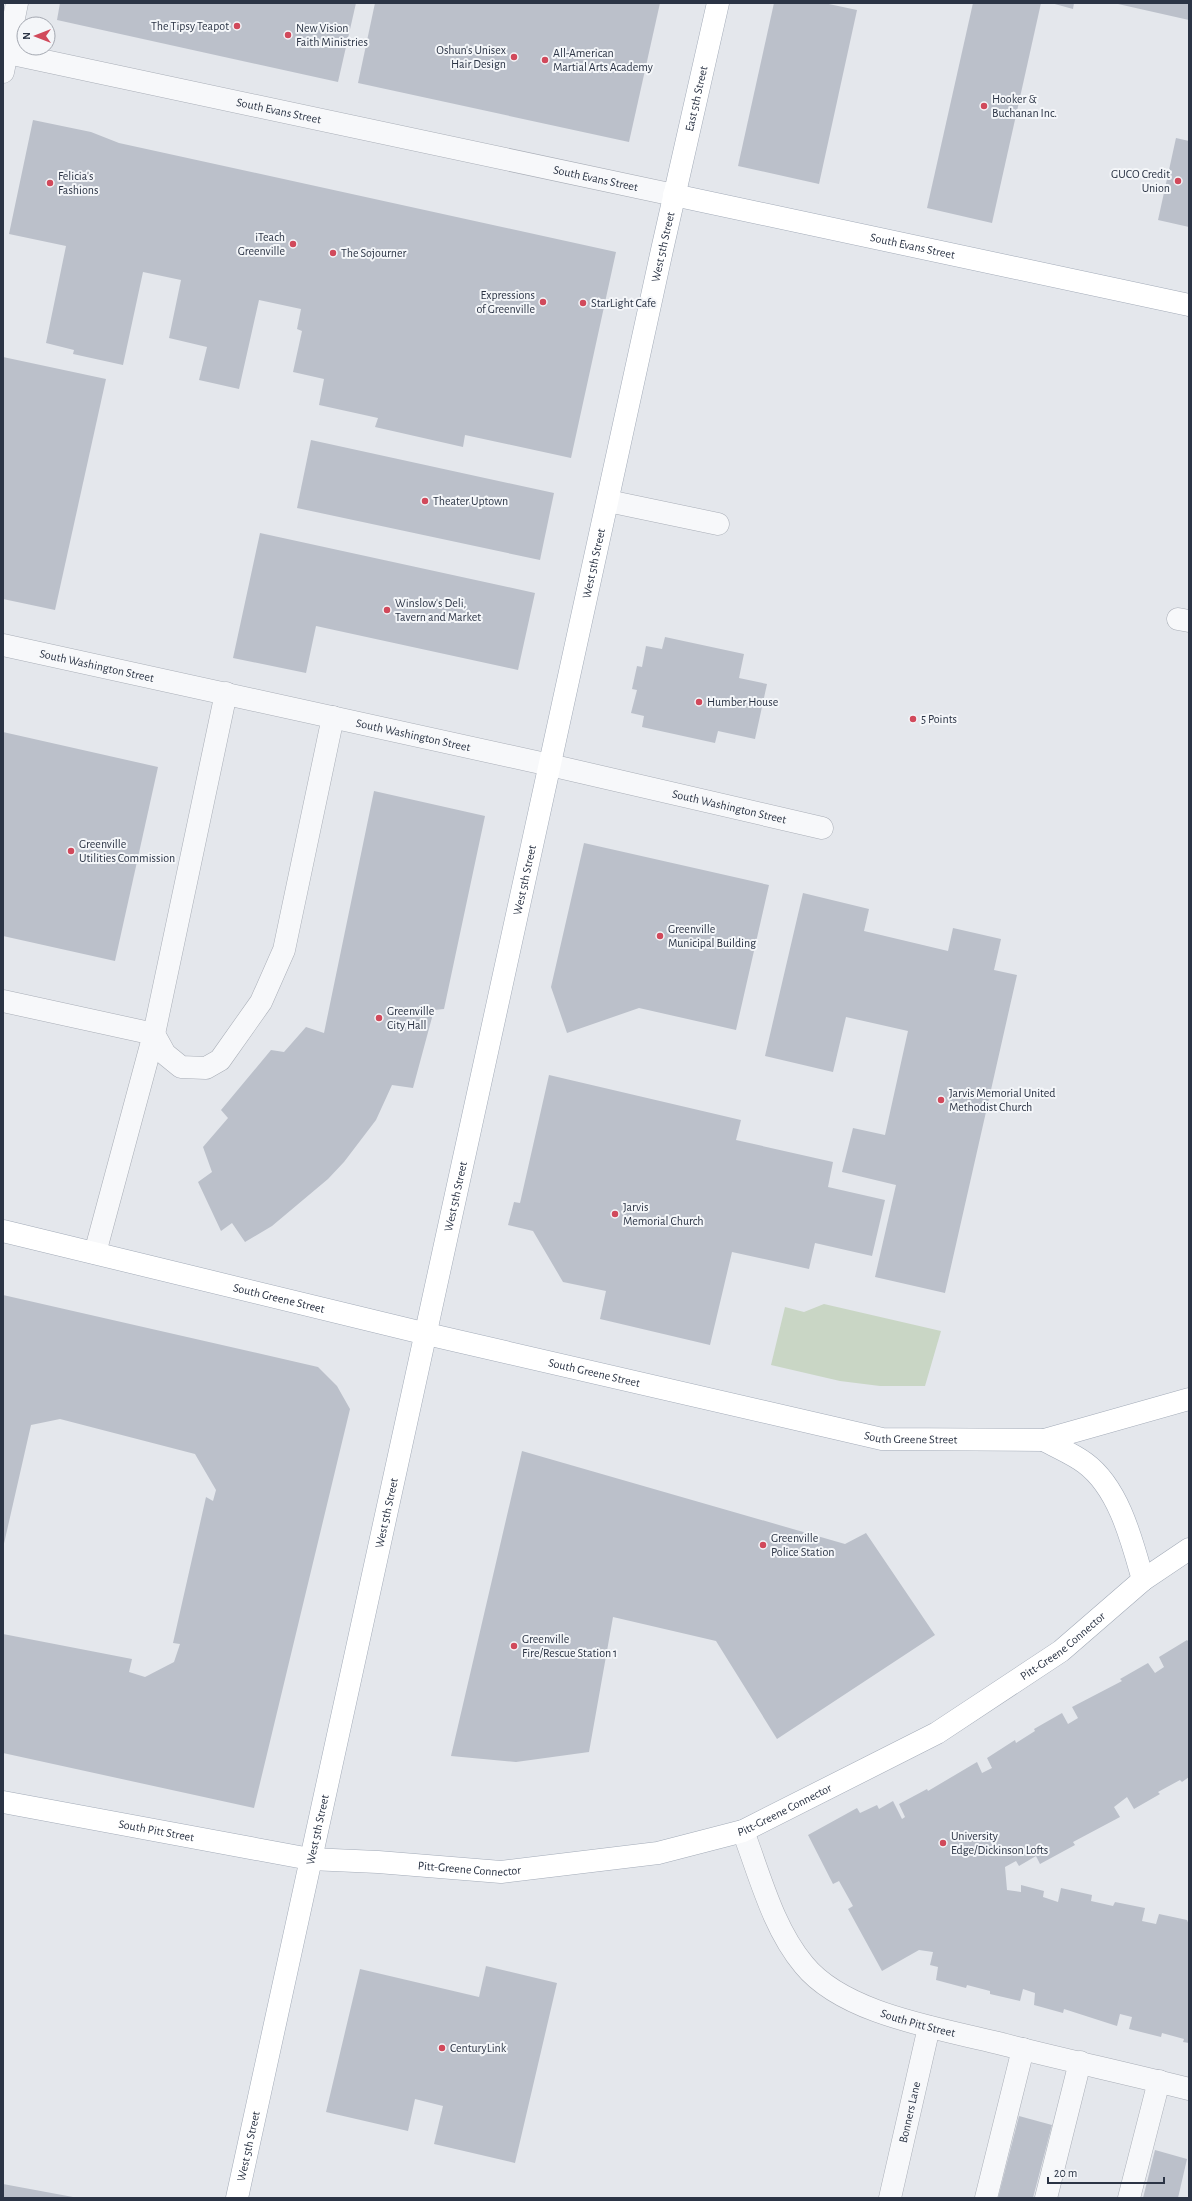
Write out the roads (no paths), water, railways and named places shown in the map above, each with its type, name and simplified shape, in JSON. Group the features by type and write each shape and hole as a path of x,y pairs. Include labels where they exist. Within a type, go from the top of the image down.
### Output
{"main road":[{"name":"East 5th Street","path":"674,195 718,3"},
{"name":"South Evans Street","path":"674,195 1189,305"},
{"name":"West 5th Street","path":"237,2198 310,1859 427,1334 674,195"},
{"name":"South Greene Street","path":"3,1231 427,1334 882,1439 1044,1440 1189,1400"},
{"path":"1044,1440 1086,1463 1110,1491 1129,1531 1143,1580"},
{"name":"Pitt-Greene Connector","path":"310,1859 378,1862 501,1872 658,1853 743,1831 937,1733 1061,1652 1143,1580 1189,1549"},
{"name":"South Pitt Street","path":"3,1802 310,1859"}],"street":[{"path":"4,59 17,3"},
{"name":"South Evans Street","path":"4,59 674,195"},
{"path":"608,500 718,524"},
{"name":"South Washington Street","path":"3,645 550,765 822,828"},
{"path":"95,1253 154,1034 226,693"},
{"path":"3,1001 154,1034 165,1054 181,1066 206,1068 220,1060 261,1002 284,950 333,717"},
{"name":"South Pitt Street","path":"743,1831 777,1920 791,1948 805,1967 828,1988 862,2005 929,2027 1189,2088"},
{"name":"Bonners Lane","path":"890,2198 929,2027"},
{"path":"986,2198 1023,2049"},
{"path":"1046,2198 1080,2062"},
{"path":"1129,2198 1159,2081"}],"place":[{"name":"The Tipsy Teapot","path":"237,26"},
{"name":"New Vision Faith Ministries","path":"288,35"},
{"name":"Oshun's Unisex Hair Design","path":"514,57"},
{"name":"All-American Martial Arts Academy","path":"545,60"},
{"name":"Hooker & Buchanan Inc.","path":"984,106"},
{"name":"GUCO Credit Union","path":"1178,181"},
{"name":"Felicia's Fashions","path":"50,183"},
{"name":"iTeach Greenville","path":"293,244"},
{"name":"The Sojourner","path":"333,253"},
{"name":"Expressions of Greenville","path":"543,302"},
{"name":"StarLight Cafe","path":"583,303"},
{"name":"Theater Uptown","path":"425,501"},
{"name":"Winslow's Deli, Tavern and Market","path":"387,610"},
{"name":"Humber House","path":"699,702"},
{"name":"5 Points","path":"913,719"},
{"name":"Greenville Utilities Commission","path":"71,851"},
{"name":"Greenville Municipal Building","path":"660,936"},
{"name":"Greenville City Hall","path":"379,1018"},
{"name":"Jarvis Memorial United Methodist Church","path":"941,1100"},
{"name":"Jarvis Memorial Church","path":"615,1214"},
{"name":"Greenville Police Station","path":"763,1545"},
{"name":"Greenville Fire/Rescue Station 1","path":"514,1646"},
{"name":"University Edge/Dickinson Lofts","path":"943,1843"},
{"name":"CenturyLink","path":"442,2048"}]}
